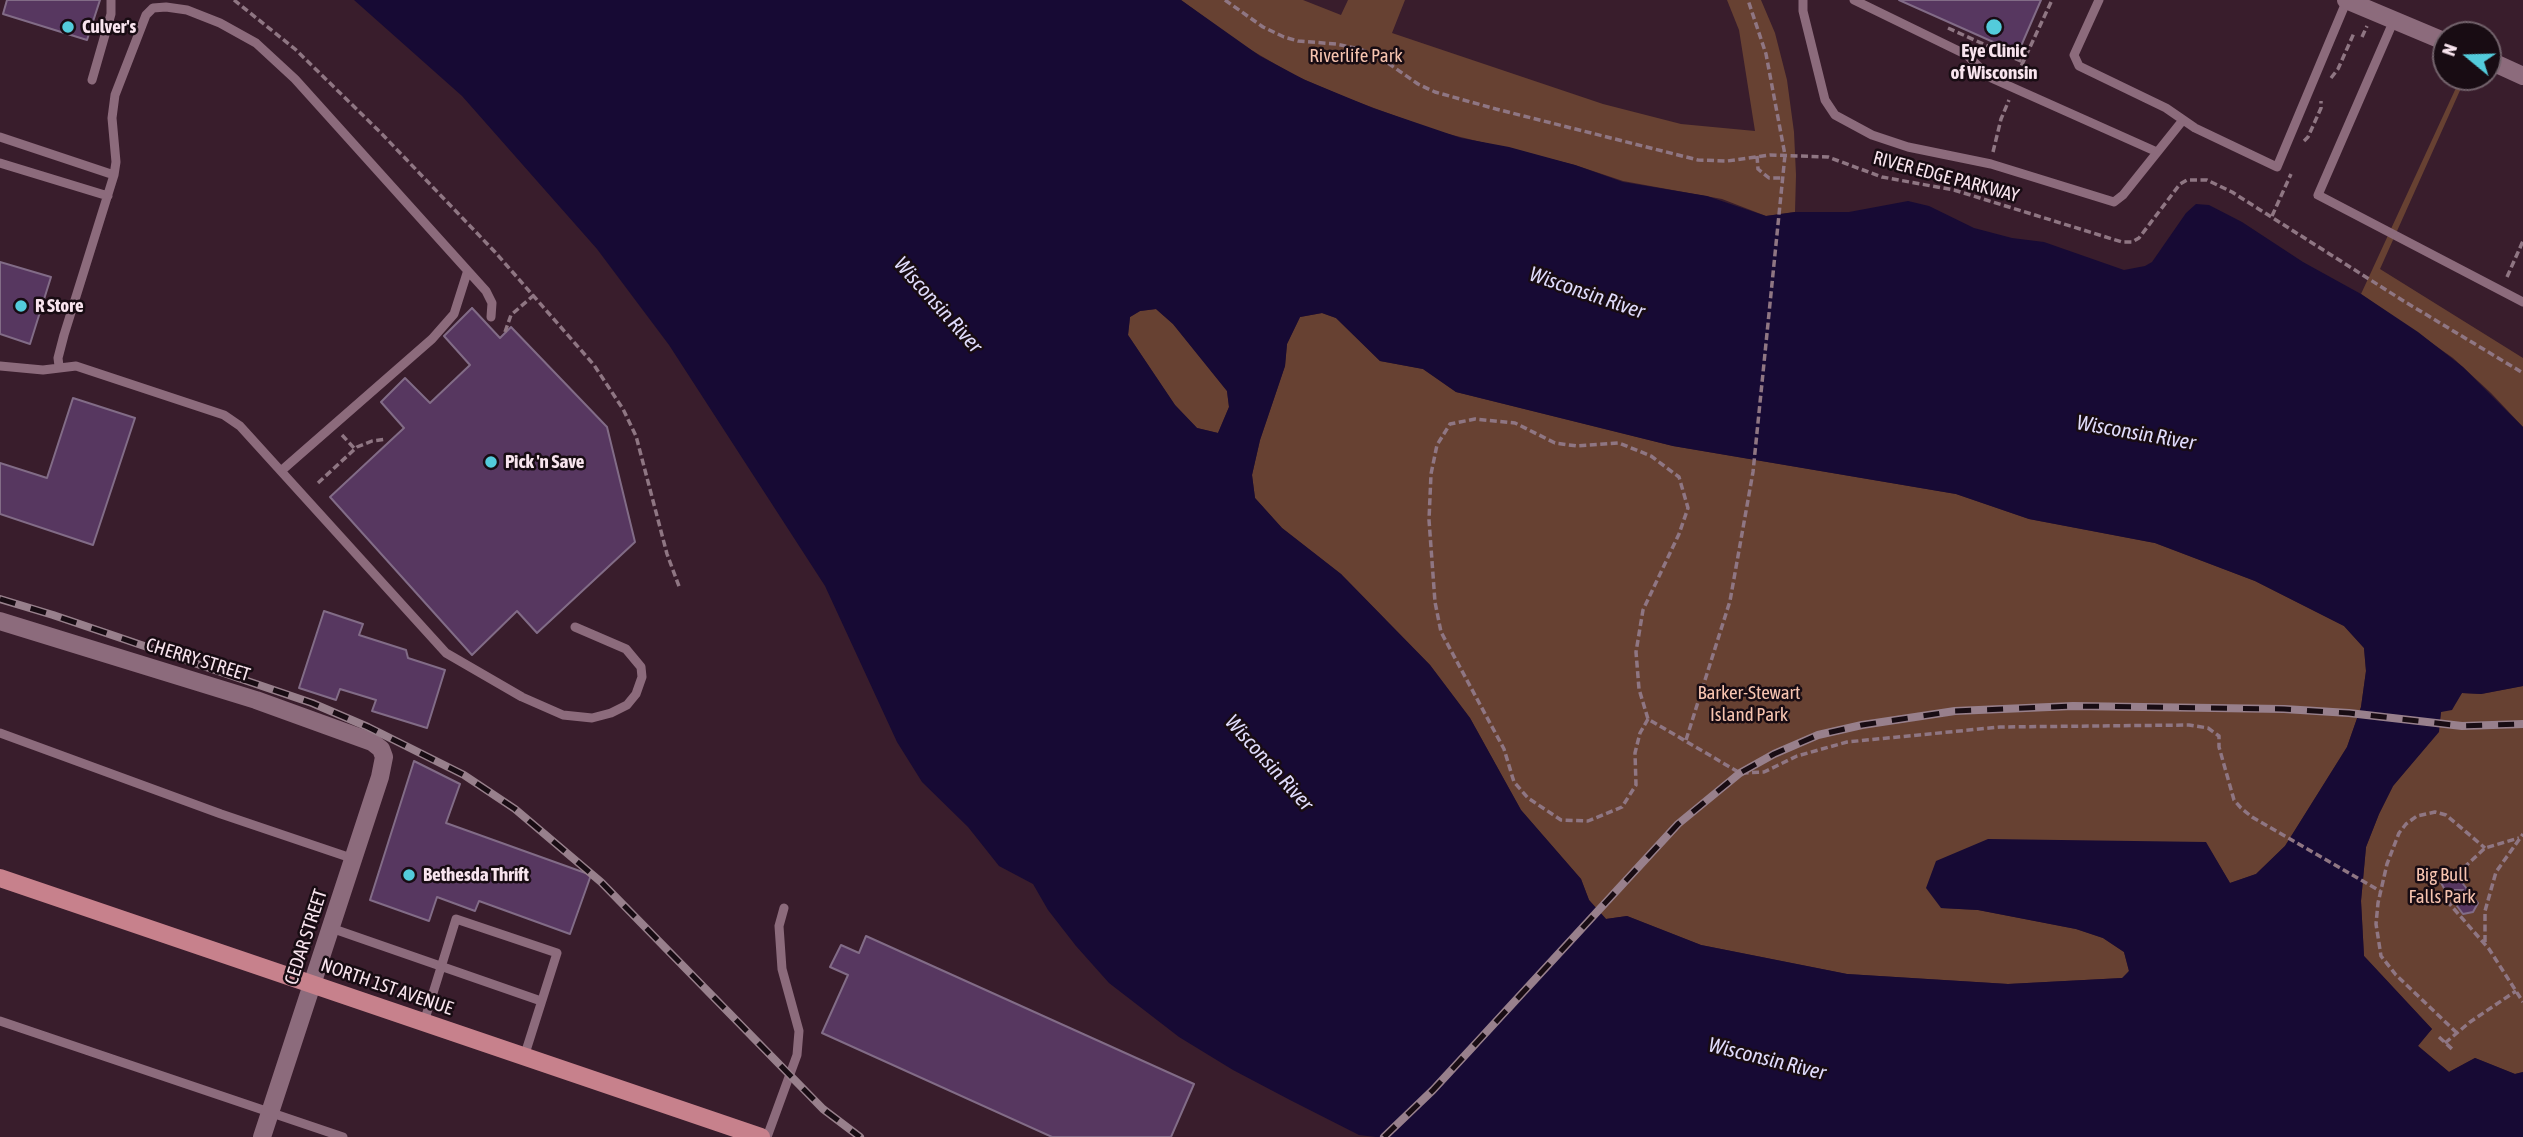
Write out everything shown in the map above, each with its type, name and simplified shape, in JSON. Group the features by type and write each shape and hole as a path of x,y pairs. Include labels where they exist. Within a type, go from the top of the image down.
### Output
{"main road":[{"name":"NORTH 1ST AVENUE","path":"0,878 761,1137"}],"street":[{"path":"2346,0 2432,36"},
{"path":"2502,66 2523,76"},
{"name":"CHERRY STREET","path":"0,621 256,700 372,742 381,749"},
{"name":"CEDAR STREET","path":"262,1137 380,776 384,757 381,749"}],"lane":[{"path":"92,80 111,14 111,0"},
{"path":"1803,0 1803,11 1825,100 1835,115 1872,135 1926,152 1992,164 2114,202 2123,195 2183,120"},
{"path":"1854,0 1967,55 1989,77 2157,152"},
{"path":"2099,0 2074,55 2079,66 2166,108 2195,128 2277,167 2346,0"},
{"path":"59,366 58,358 64,335 114,175 116,162 112,118 115,95 146,15 153,8 187,10 220,23 256,43 295,79 491,300 491,317"},
{"path":"2394,20 2318,195 2523,302"},
{"path":"0,137 114,175"},
{"path":"0,163 108,196"},
{"path":"281,471 432,339 454,314 467,273"},
{"path":"0,366 43,370 76,366 224,415 240,426 430,636 461,664 522,697 563,715 592,718 628,705 636,694 642,677 641,667 626,649 575,626"},
{"path":"0,733 221,814 354,859"},
{"path":"767,1137 797,1055 799,1031 782,969 779,926 784,908"},
{"path":"424,1022 456,919 557,953 524,1056"},
{"path":"331,928 541,1002"},
{"path":"0,1021 343,1137"}],"path":[{"path":"234,0 295,49 380,132 534,295 594,365 632,425 667,554 680,589"},
{"name":"RIVER EDGE PARKWAY","path":"1225,0 1274,33 1298,41 1336,44 1371,53 1418,84 1446,96 1689,159 1715,162 1785,155 1834,158 1882,177 1967,194 2122,242 2132,242 2139,238 2180,184 2188,180 2202,179 2217,183 2523,373"},
{"path":"1686,740 1730,601 1753,471 1785,155 1766,54 1748,0"},
{"path":"2015,80 2052,0"},
{"path":"1937,23 2023,62"},
{"path":"2329,84 2354,33"},
{"path":"2300,150 2321,108 2325,92"},
{"path":"1993,152 2009,100"},
{"path":"1757,156 1758,169 1769,177 1783,178"},
{"path":"2272,216 2291,170"},
{"path":"2506,279 2523,241"},
{"path":"505,332 511,315 534,295"},
{"path":"1648,719 1634,753 1636,785 1622,807 1588,821 1561,820 1528,798 1514,782 1504,749 1441,632 1429,520 1431,474 1437,445 1450,424 1475,419 1515,423 1555,443 1577,446 1619,443 1651,456 1679,477 1688,508 1679,534 1643,610 1636,652 1639,689 1648,719 1740,773 1764,772 1797,756 1847,742 2000,727 2208,728 2219,736 2219,747 2234,800 2252,817 2380,891"},
{"path":"345,438 355,449"},
{"path":"318,483 355,449 365,443 386,439"},
{"path":"2457,1034 2396,975 2381,956 2376,924 2380,891 2399,833 2417,817 2435,812 2446,815 2486,848"},
{"path":"2456,875 2486,848 2522,836"},
{"path":"2485,944 2484,916 2494,877 2522,836"},
{"path":"2447,890 2447,901 2485,944 2523,1002"},
{"path":"2445,1043 2516,991"},
{"path":"2440,1037 2452,1049"}],"green space":[{"name":"Riverlife Park","path":"1181,0 1303,0 1341,15 1348,0 1405,0 1392,33 1603,104 1681,124 1755,131 1739,30 1727,0 1761,0 1775,33 1787,80 1794,132 1795,212 1766,216 1722,199 1623,181 1575,165 1436,131 1294,75 1239,43"},
{"path":"2455,91 2460,91 2380,269 2523,358 2523,427 2453,358 2361,294"},
{"path":"1156,309 1173,324 1227,391 1229,407 1218,433 1197,428 1175,405 1128,335 1130,317 1140,311"},
{"name":"Barker-Stewart Island Park","path":"1322,313 1336,318 1380,361 1423,369 1456,392 1673,446 1956,494 2029,519 2155,543 2255,581 2344,626 2364,648 2366,671 2361,707 2347,747 2285,846 2256,874 2230,883 2205,842 1941,908 1978,910 2076,929 2103,938 2124,952 2129,971 2123,978 2008,984 1847,974 1701,945 1627,916 1606,919 1589,900 1581,879 1521,810 1470,718 1430,665 1341,574 1282,528 1255,498 1252,475 1260,440 1285,366 1287,344 1300,317"},
{"name":"Big Bull Falls Park","path":"2523,686 2523,1072 2515,1074 2475,1058 2449,1072 2417,1045 2432,1029 2364,956 2361,901 2366,847 2393,786 2438,732 2441,712 2462,693 2481,694"}],"water":[{"name":"Wisconsin River","path":"354,0 1181,0 1260,56 1305,80 1373,108 1461,138 1509,147 1575,165 1623,182 1707,196 1766,216 1795,212 1849,212 1908,201 1929,206 1974,228 2012,238 2044,242 2124,270 2152,262 2186,213 2196,204 2209,205 2361,294 2418,332 2463,367 2523,427 2523,686 2481,694 2462,693 2452,710 2441,712 2439,732 2393,786 2379,814 2366,847 2361,901 2364,956 2432,1029 2418,1046 2449,1072 2475,1058 2515,1074 2523,1072 2523,1137 1359,1135 1233,1070 1179,1037 1109,983 1048,910 1033,884 999,866 968,827 922,782 897,742 825,586 669,345 597,249 462,96","holes":["1156,309 1173,324 1227,391 1229,407 1218,433 1197,428 1175,405 1128,335 1130,317 1140,311","1322,313 1336,318 1380,361 1423,369 1456,392 1673,446 1956,494 2029,519 2155,543 2255,581 2344,626 2364,648 2366,671 2361,707 2347,747 2285,846 2256,874 2230,883 2206,842 1988,839 1936,861 1926,888 1941,908 1978,910 2076,929 2103,938 2124,952 2129,971 2122,978 2008,984 1847,974 1701,945 1627,916 1606,919 1589,900 1581,879 1521,810 1470,718 1430,665 1341,574 1282,528 1255,498 1252,475 1260,440 1285,366 1287,344 1300,317"]}],"building":[{"name":"Culver's","path":"7,0 100,0 87,40 3,14"},
{"name":"Eye Clinic of Wisconsin","path":"1899,0 2041,0 2018,53"},
{"name":"R Store","path":"0,262 51,277 30,344 0,334"},
{"name":"Pick 'n Save","path":"472,308 500,338 511,327 607,427 635,542 537,633 517,611 472,655 330,497 404,428 381,402 405,378 430,403 470,365 444,336"},
{"path":"73,398 135,418 93,545 0,514 0,463 47,478"},
{"path":"324,611 363,624 359,635 406,650 408,658 445,670 427,728 372,711 376,700 340,689 336,700 299,688"},
{"path":"414,761 460,784 446,823 591,875 570,934 479,901 475,911 437,897 429,921 370,900"},
{"path":"2453,871 2478,903 2473,912 2463,914 2457,906 2463,890 2445,890 2440,881 2443,872"},
{"path":"866,936 1194,1084 1171,1137 1052,1137 822,1033 848,975 830,967 841,945 859,953"}],"railway":[{"path":"0,599 312,703 368,727 464,775 515,809 601,882 823,1109 860,1137"},
{"path":"1384,1137 1433,1090 1678,824 1740,773 1774,754 1818,735 1862,725 1955,711 2073,706 2284,709 2349,713 2462,726 2523,724"}],"place":[{"name":"Culver's","path":"68,27"},
{"name":"Eye Clinic of Wisconsin","path":"1994,27"},
{"name":"R Store","path":"21,306"},
{"name":"Pick 'n Save","path":"491,462"},
{"name":"Bethesda Thrift","path":"409,875"}]}
